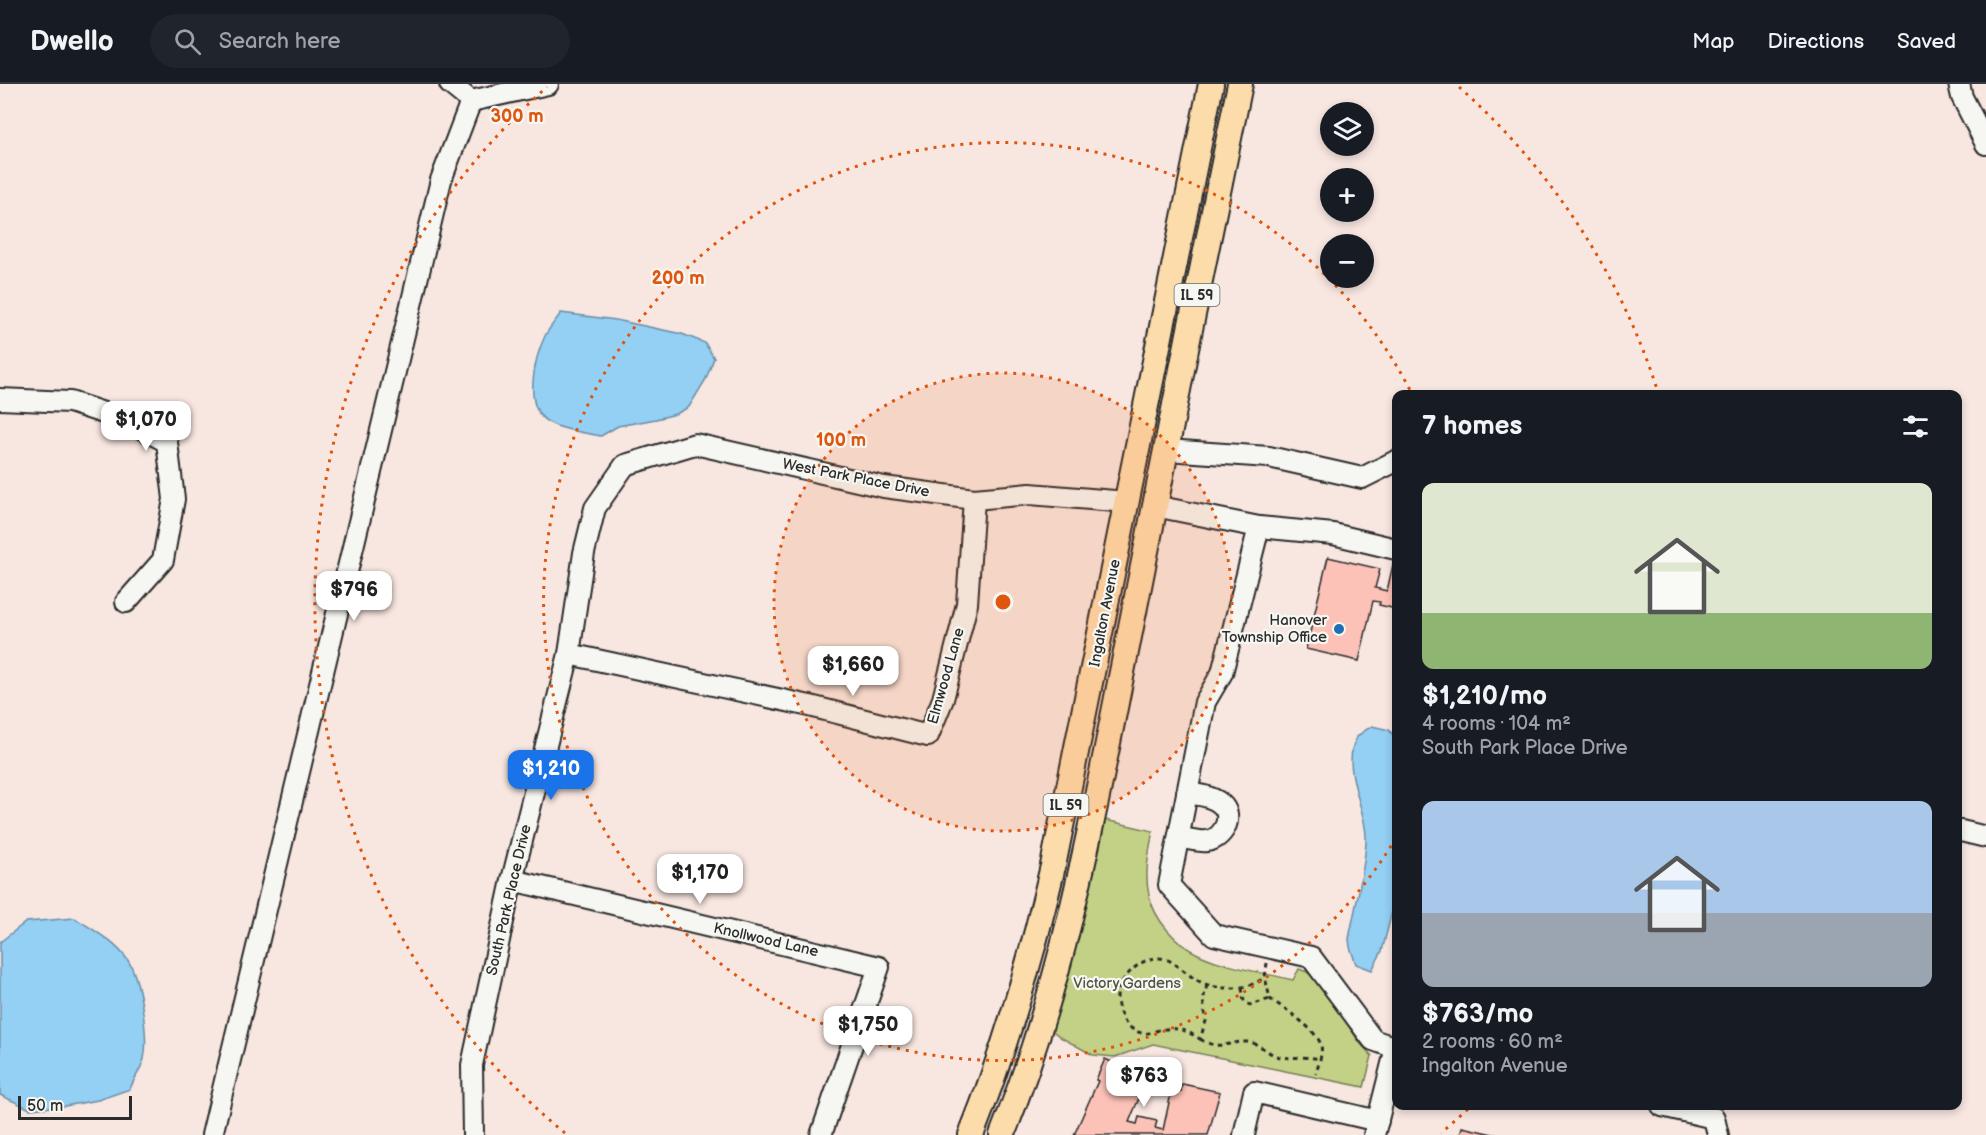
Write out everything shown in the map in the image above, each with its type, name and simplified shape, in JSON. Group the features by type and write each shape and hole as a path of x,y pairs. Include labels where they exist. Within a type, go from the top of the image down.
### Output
{"main road":[{"name":"Ingalton Avenue","path":"971,1135 1007,1037 1038,933 1211,84"},
{"name":"Ingalton Avenue","path":"1002,1135 1034,1046 1068,927 1094,816 1240,84"},
{"path":"1127,502 1155,506"}],"street":[{"path":"452,84 471,101"},
{"path":"471,101 548,84"},
{"path":"1959,84 1962,97 1986,144"},
{"path":"212,1135 441,180 471,101"},
{"path":"0,399 70,402 128,421 167,442 174,499 163,560 126,602"},
{"name":"West Park Place Drive","path":"625,465 696,444 884,487 974,499 1030,494 1127,502"},
{"path":"1166,450 1269,457 1362,478 1392,463"},
{"name":"South Park Place Drive","path":"473,1135 472,1065 512,880 569,654 584,553 595,508 625,465"},
{"name":"Elmwood Lane","path":"569,654 810,706 928,736 943,699 966,604 974,499"},
{"path":"1155,506 1259,527 1333,534 1392,548"},
{"path":"1259,527 1222,673 1205,702 1169,885 1214,935 1311,957 1373,1040 1392,1047"},
{"path":"1179,837 1206,842 1219,838 1226,828 1227,816 1224,806 1212,798 1188,793"},
{"path":"1962,831 1986,837"},
{"name":"Knollwood Lane","path":"512,880 879,967 821,1135"},
{"path":"1244,1135 1254,1092 1376,1128 1392,1064"},
{"path":"1679,1110 1714,1118 1718,1135"}],"path":[{"path":"1265,977 1242,987 1207,985 1171,961 1158,957 1133,969 1117,995 1118,1007 1122,1019 1139,1032 1152,1034 1163,1029 1188,1031 1214,1046 1246,1042 1263,1047 1278,1056 1308,1056 1319,1059"},
{"path":"1268,960 1265,977 1270,999 1299,1019 1320,1042 1316,1074"},
{"path":"1200,1039 1206,1021 1203,1000 1207,985"},
{"path":"1242,987 1244,1002 1250,1005 1270,999"}],"green space":[{"name":"Victory Gardens","path":"1101,819 1153,831 1147,871 1149,895 1161,922 1190,950 1220,963 1293,980 1299,969 1307,972 1320,983 1360,1043 1372,1056 1364,1087 1153,1044 1115,1057 1093,1055 1060,1037 1048,1027"}],"water":[{"path":"561,313 616,320 682,334 705,343 714,358 706,379 689,407 676,414 618,426 601,436 560,427 548,422 540,415 535,405 533,381 541,345"},
{"path":"1372,726 1389,730 1392,734 1392,912 1382,951 1372,970 1356,964 1349,939 1366,842 1363,816 1352,775 1351,762 1352,749 1357,737"},
{"path":"75,918 116,947 132,968 142,1008 145,1037 144,1059 130,1089 98,1100 30,1109 0,1095 0,942 26,922"}],"building":[{"name":"Hanover Township Office","path":"1328,557 1380,569 1375,588 1387,591 1392,569 1392,608 1373,601 1359,661 1306,649"},
{"path":"1105,1059 1140,1075 1138,1081 1145,1084 1129,1122 1137,1124 1139,1117 1157,1121 1155,1128 1163,1130 1172,1089 1181,1091 1182,1084 1220,1092 1208,1135 1074,1135 1098,1081 1096,1080"},
{"path":"1462,1127 1497,1135 1460,1135"}],"place":[{"name":"Hanover Township Office","path":"1339,629"}]}
